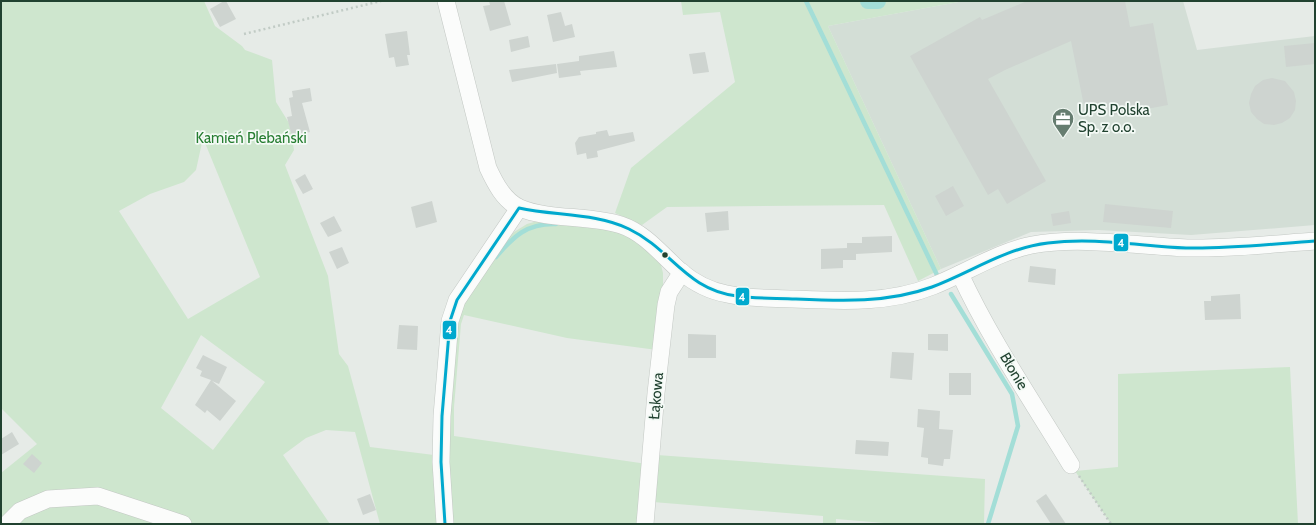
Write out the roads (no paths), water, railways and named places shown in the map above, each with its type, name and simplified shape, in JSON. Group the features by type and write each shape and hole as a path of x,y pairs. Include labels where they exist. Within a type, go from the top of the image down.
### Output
{"street":[{"path":"446,1 488,168 500,190 519,208 533,212 621,225 644,237 682,272 712,290 746,297 854,301 909,294 960,274 1005,253 1032,245 1085,242 1189,248 1315,241"},
{"path":"445,524 441,462 450,321 457,300 519,208"},
{"name":"Łąkowa","path":"645,524 656,393 666,305 669,292 682,272"},
{"name":"Błonie","path":"960,274 973,302 1071,465"},
{"path":"7,524 20,511 48,499 98,496 183,524"}],"waterway":[{"path":"806,1 937,275"},
{"path":"868,1 878,1"},
{"path":"496,257 515,237 529,228 546,224 556,224"},
{"path":"951,294 1012,394 1018,426 988,524"}],"place":[{"name":"UPS Polska Sp. z o.o.","path":"1063,138"}],"park label":[{"name":"Kamień Plebański","path":"251,138"}]}
